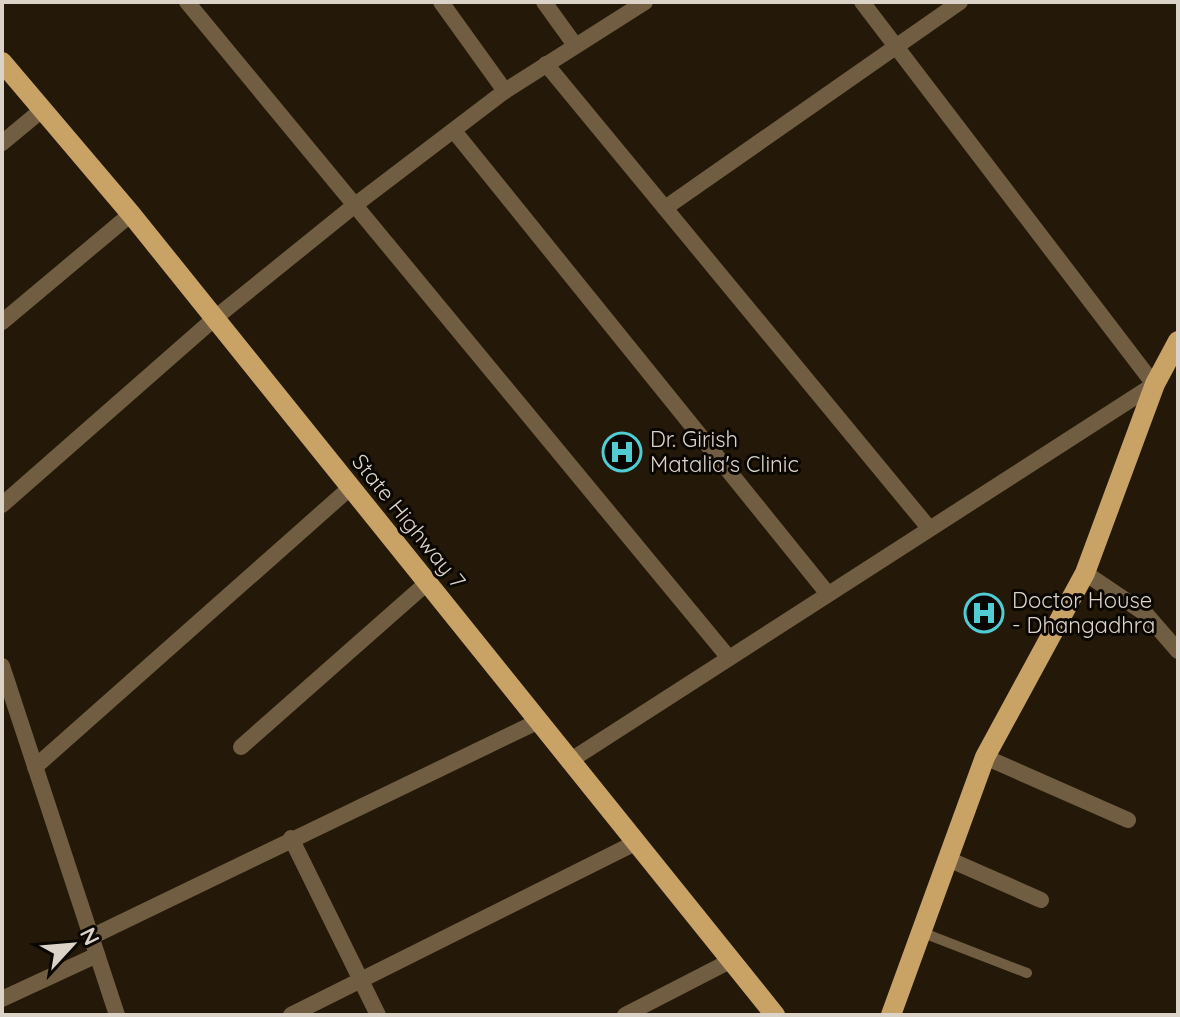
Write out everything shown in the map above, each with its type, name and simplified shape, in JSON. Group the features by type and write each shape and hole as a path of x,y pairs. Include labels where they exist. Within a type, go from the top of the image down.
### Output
{"main road":[{"name":"State Highway 7","path":"2,62 131,214 775,1015"},
{"path":"891,1015 985,757 1085,573 1154,383 1178,341"}],"street":[{"path":"187,2 729,658"},
{"path":"441,2 505,91"},
{"path":"544,2 575,45"},
{"path":"2,505 215,318 355,205 505,91 645,2"},
{"path":"571,760 1154,383 862,2"},
{"path":"665,208 960,2"},
{"path":"546,64 929,528"},
{"path":"2,143 43,109"},
{"path":"454,131 828,594"},
{"path":"2,322 131,214"},
{"path":"35,767 351,487"},
{"path":"1085,573 1146,614 1178,651"},
{"path":"241,747 428,582"},
{"path":"2,666 117,1015"},
{"path":"91,937 539,721"},
{"path":"985,757 1128,820"},
{"path":"291,838 378,1015"},
{"path":"291,1015 637,842"},
{"path":"948,859 1041,900"},
{"path":"2,999 97,955"},
{"path":"625,1015 732,960"}],"lane":[{"path":"921,932 1027,973"}],"place":[{"name":"Dr. Girish Matalia's Clinic","path":"622,452"},
{"name":"Doctor House - Dhangadhra","path":"984,613"}]}
